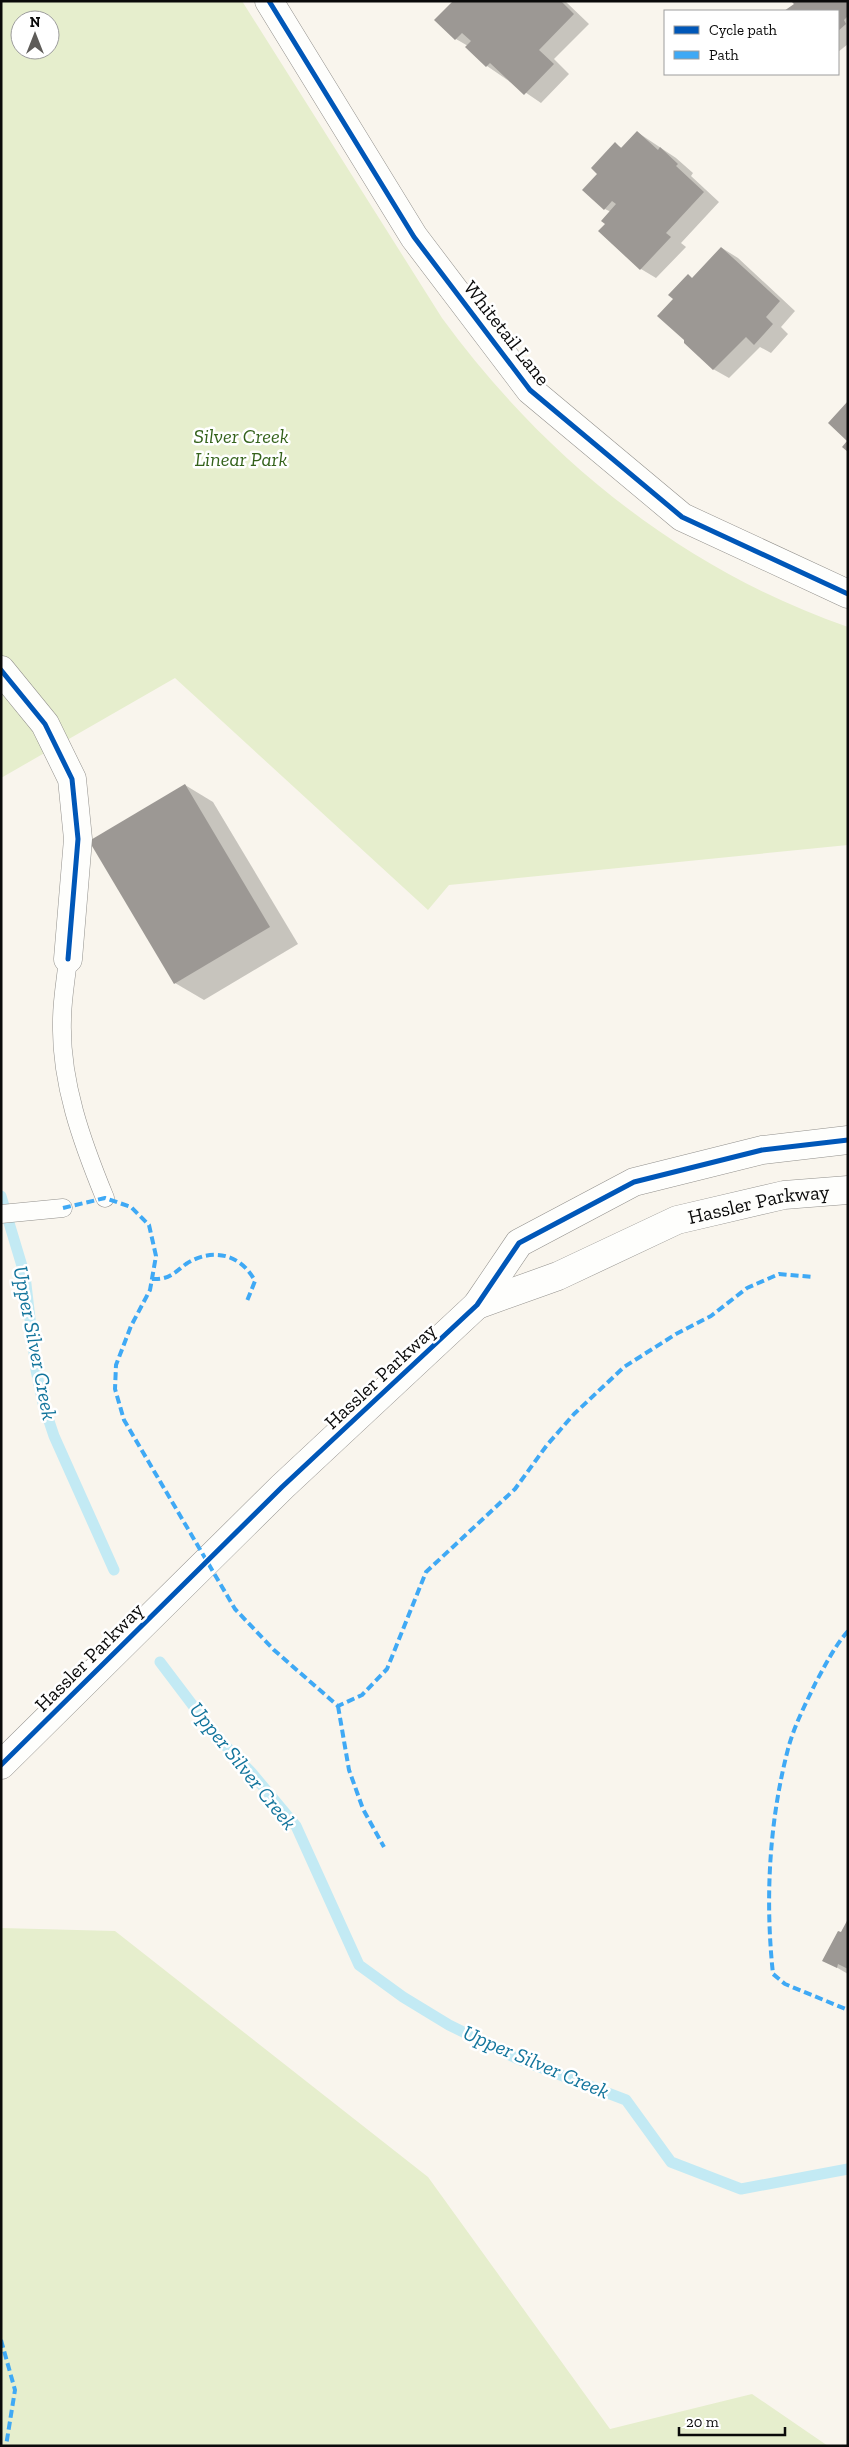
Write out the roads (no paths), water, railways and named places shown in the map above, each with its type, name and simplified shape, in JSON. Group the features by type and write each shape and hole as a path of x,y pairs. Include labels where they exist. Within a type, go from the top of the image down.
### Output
{"street":[{"name":"Whitetail Lane","path":"269,1 414,237 530,390 682,517 848,594"},
{"path":"1,670 45,724 72,779 78,839 68,959"},
{"name":"Hassler Parkway","path":"1,1764 282,1488 477,1305 519,1242 634,1182 762,1150 848,1140"},
{"name":"Hassler Parkway","path":"477,1305 558,1276 677,1220 784,1195 848,1190"}],"lane":[{"path":"68,959 62,1021 68,1087 85,1148 105,1198"},
{"path":"1,1214 63,1208"}],"waterway":[{"name":"Upper Silver Creek","path":"1,1196 25,1276 36,1370 43,1403 54,1436 114,1570"},
{"name":"Upper Silver Creek","path":"160,1662 216,1736 251,1772 296,1826 359,1965 403,1997 449,2025 516,2058 626,2100 671,2162 741,2189 848,2169"}],"park label":[{"name":"Silver Creek Linear Park","path":"241,448"}]}
